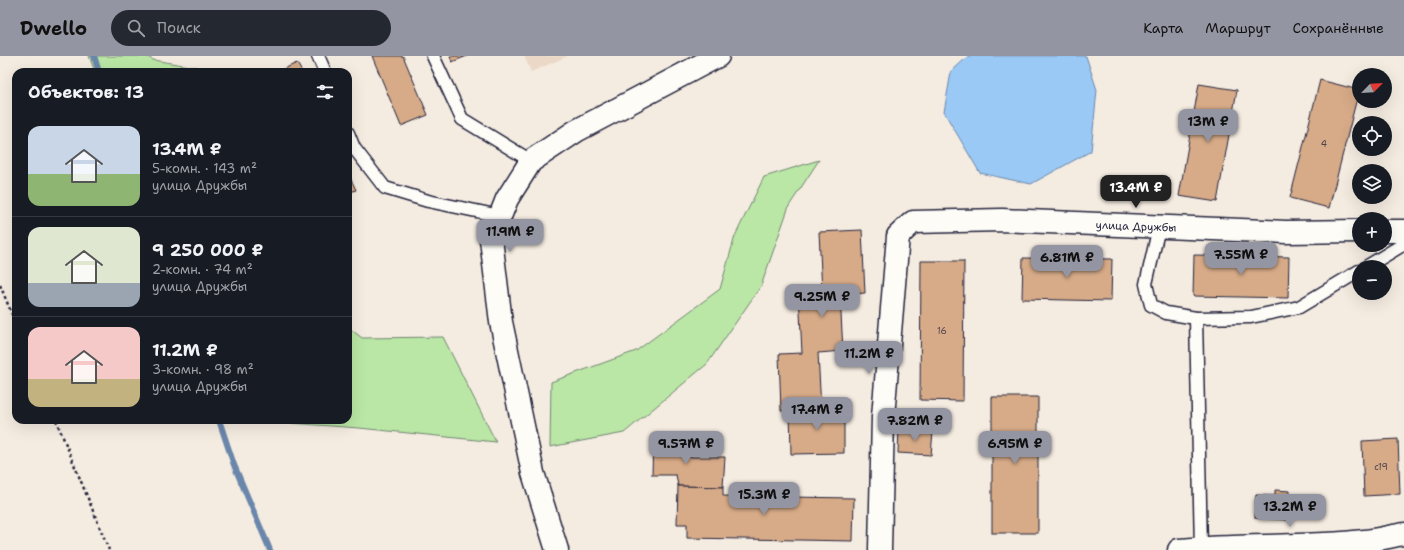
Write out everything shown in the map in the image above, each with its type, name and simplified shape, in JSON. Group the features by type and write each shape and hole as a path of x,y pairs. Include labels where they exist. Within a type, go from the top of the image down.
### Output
{"street":[{"path":"557,550 533,474 501,322 491,239 507,198 531,161 576,131 718,56"},
{"name":"улица Дружбы","path":"880,550 883,417 898,236 913,222 1002,220 1286,232 1352,231"},
{"path":"1392,231 1404,231"},
{"path":"1179,550 1366,541 1404,534"}],"lane":[{"path":"318,56 323,68"},
{"path":"433,56 462,120 531,161"},
{"path":"352,143 354,148 385,188 428,201 500,216"},
{"path":"1159,227 1146,284 1151,304 1166,313 1196,318 1251,317 1299,307 1352,275"},
{"path":"1378,260 1404,244"},
{"path":"1196,318 1201,548"}],"path":[{"path":"0,285 12,314"},
{"path":"58,424 109,550"}],"shaded area":[{"path":"524,56 568,56 531,72"}],"green space":[{"path":"89,56 146,56 153,60 201,68 94,68"},
{"path":"819,160 789,206 761,286 707,364 624,433 550,447 551,382 636,351 720,289 735,236 764,177"},
{"path":"352,330 362,338 443,337 496,442 359,428 303,424 352,424"}],"water":[{"path":"968,56 1086,56 1097,90 1091,151 1031,184 980,173 944,112 951,72"}],"building":[{"path":"372,56 403,56 428,115 401,126"},
{"path":"450,56 467,56 452,62"},
{"path":"297,63 300,68 286,68"},
{"path":"1320,80 1352,88 1352,108 1354,108 1329,208 1290,198"},
{"path":"1199,84 1237,90 1217,202 1179,196"},
{"path":"352,182 356,190 352,192"},
{"path":"862,230 865,293 840,295 843,351 818,353 821,409 781,411 779,354 802,353 799,293 822,292 819,232"},
{"path":"1194,255 1289,257 1288,298 1193,296"},
{"path":"1023,258 1112,259 1111,301 1022,299"},
{"path":"921,261 964,261 963,401 920,400"},
{"path":"992,397 1038,397 1038,533 992,533"},
{"path":"844,409 844,453 791,454 790,410"},
{"path":"899,429 933,431 931,455 898,453"},
{"path":"653,437 682,437 682,457 725,457 723,487 678,486 676,475 652,475"},
{"path":"1398,439 1400,494 1364,496 1362,441"},
{"path":"678,486 723,487 723,496 854,498 853,541 687,538 687,524 677,524"},
{"path":"1275,490 1290,491 1289,520 1255,518 1256,495 1275,496"}],"waterway":[{"path":"94,56 98,68"},
{"path":"220,424 234,465 270,550"}]}
